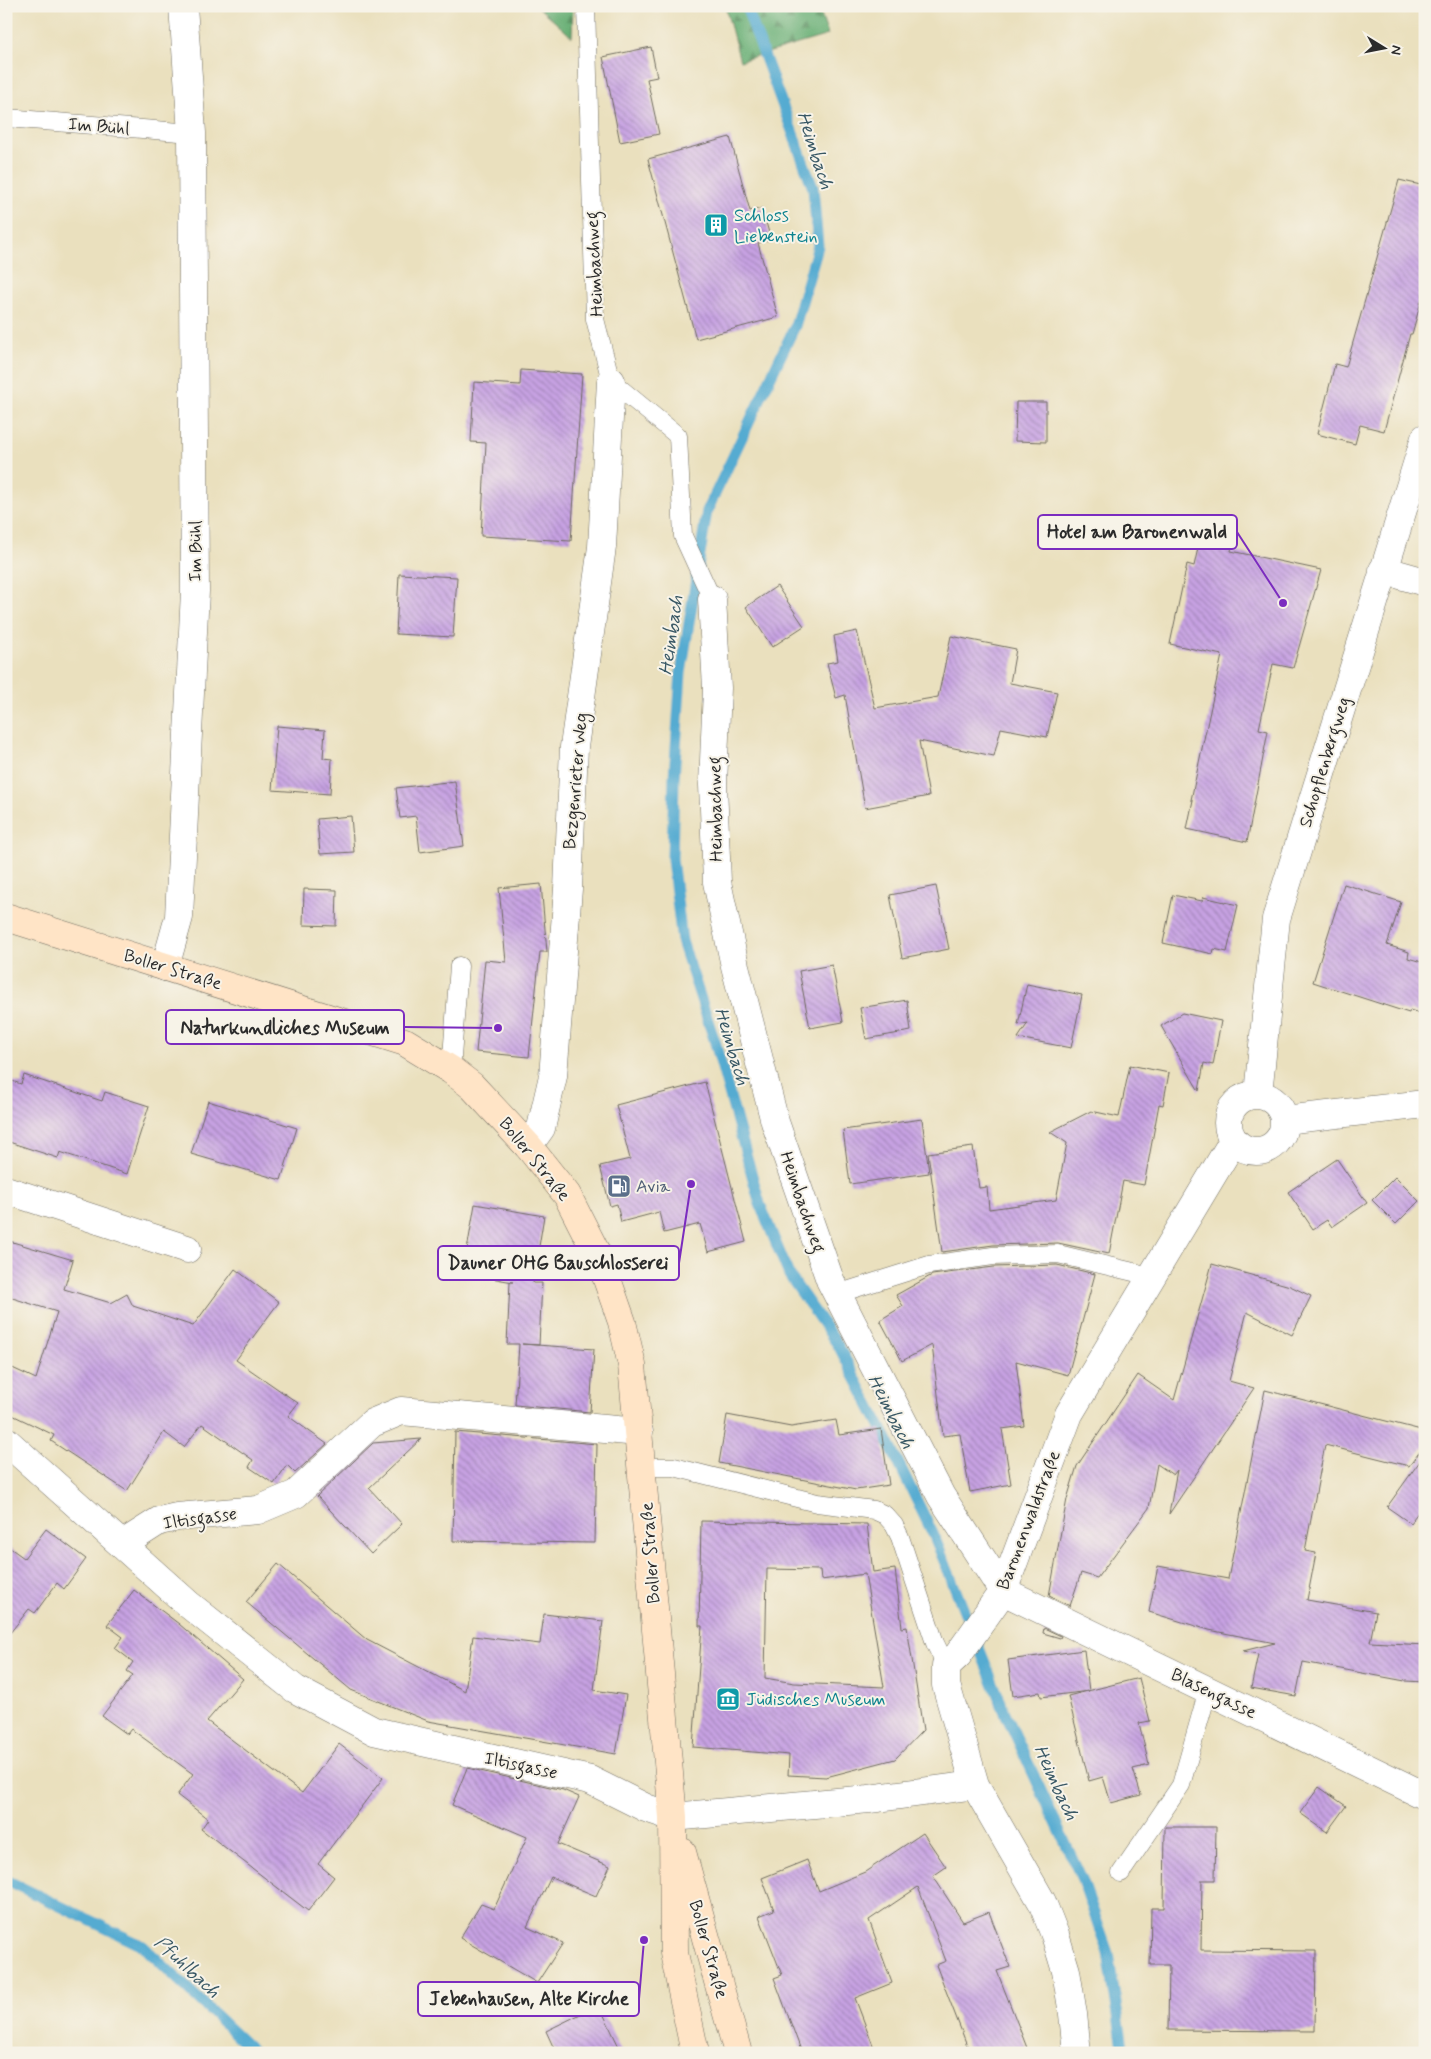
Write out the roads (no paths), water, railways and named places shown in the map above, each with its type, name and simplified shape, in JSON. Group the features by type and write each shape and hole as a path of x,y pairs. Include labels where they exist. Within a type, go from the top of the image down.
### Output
{"main road":[{"name":"Boller Straße","path":"6,917 405,1042 451,1070 472,1086 528,1146 567,1195 601,1262 622,1322 632,1365 673,1817 674,1953 696,2053"},
{"name":"Boller Straße","path":"673,1817 738,2053"}],"street":[{"name":"Im Bühl","path":"165,966 179,916 195,591 192,133 183,6"},
{"name":"Bezgenrieter Weg","path":"528,1146 541,1128 553,1076 568,889 574,747 602,547 611,381"},
{"name":"Schopflenbergweg","path":"1258,1094 1276,919 1425,438"},
{"path":"1383,570 1425,582"},
{"name":"Heimbachweg","path":"712,599 717,688 713,785 717,882 735,966 775,1122 830,1280 941,1496 998,1596"},
{"path":"1258,1094 1275,1102 1281,1110 1284,1120 1280,1137 1266,1149 1249,1150 1233,1141 1227,1124 1232,1106 1248,1095 1258,1094"},
{"path":"1284,1120 1425,1104"},
{"name":"Baronenwaldstraße","path":"952,1660 998,1596 1069,1414 1150,1276 1233,1141"},
{"path":"6,1190 187,1249"},
{"name":"Iltisgasse","path":"123,1544 159,1522 177,1517 258,1510 296,1494 372,1422 402,1411 639,1432"},
{"name":"Iltisgasse","path":"6,1441 188,1604 295,1689 374,1731 590,1780 646,1808 673,1817 869,1799 975,1785"},
{"name":"Blasengasse","path":"998,1596 1208,1690 1425,1796"},
{"path":"952,1660 946,1685 975,1785 1042,1902 1055,1935 1070,1996 1077,2053"}],"lane":[{"name":"Heimbachweg","path":"586,6 595,319 611,381 678,436 683,536 712,599"},
{"name":"Im Bühl","path":"6,118 192,133"},
{"path":"451,1070 459,966"},
{"path":"837,1294 929,1265 993,1256 1058,1254 1150,1276"},
{"path":"642,1467 674,1467 817,1503 874,1510 884,1515 894,1525 900,1537 935,1643 952,1660"},
{"path":"1121,1873 1181,1785 1208,1690"}],"waterway":[{"name":"Heimbach","path":"746,6 813,188 818,246 795,326 707,511 681,673 674,778 672,859 682,941 714,1039 760,1204 789,1275 838,1345 885,1435 934,1536 1006,1715 1082,1879 1108,1953 1124,2053"},
{"name":"Pfuhlbach","path":"6,1880 143,1946 255,2053"}],"place":[{"name":"Schloss Liebenstein","path":"716,225"},
{"name":"Hotel am Baronenwald","path":"1283,603"},
{"name":"Naturkundliches Museum","path":"498,1028"},
{"name":"Dauner OHG Bauschlosserei","path":"691,1184"},
{"name":"Avia","path":"619,1186"},
{"name":"Jüdisches Museum","path":"728,1699"},
{"name":"Jebenhausen, Alte Kirche","path":"644,1940"}]}
